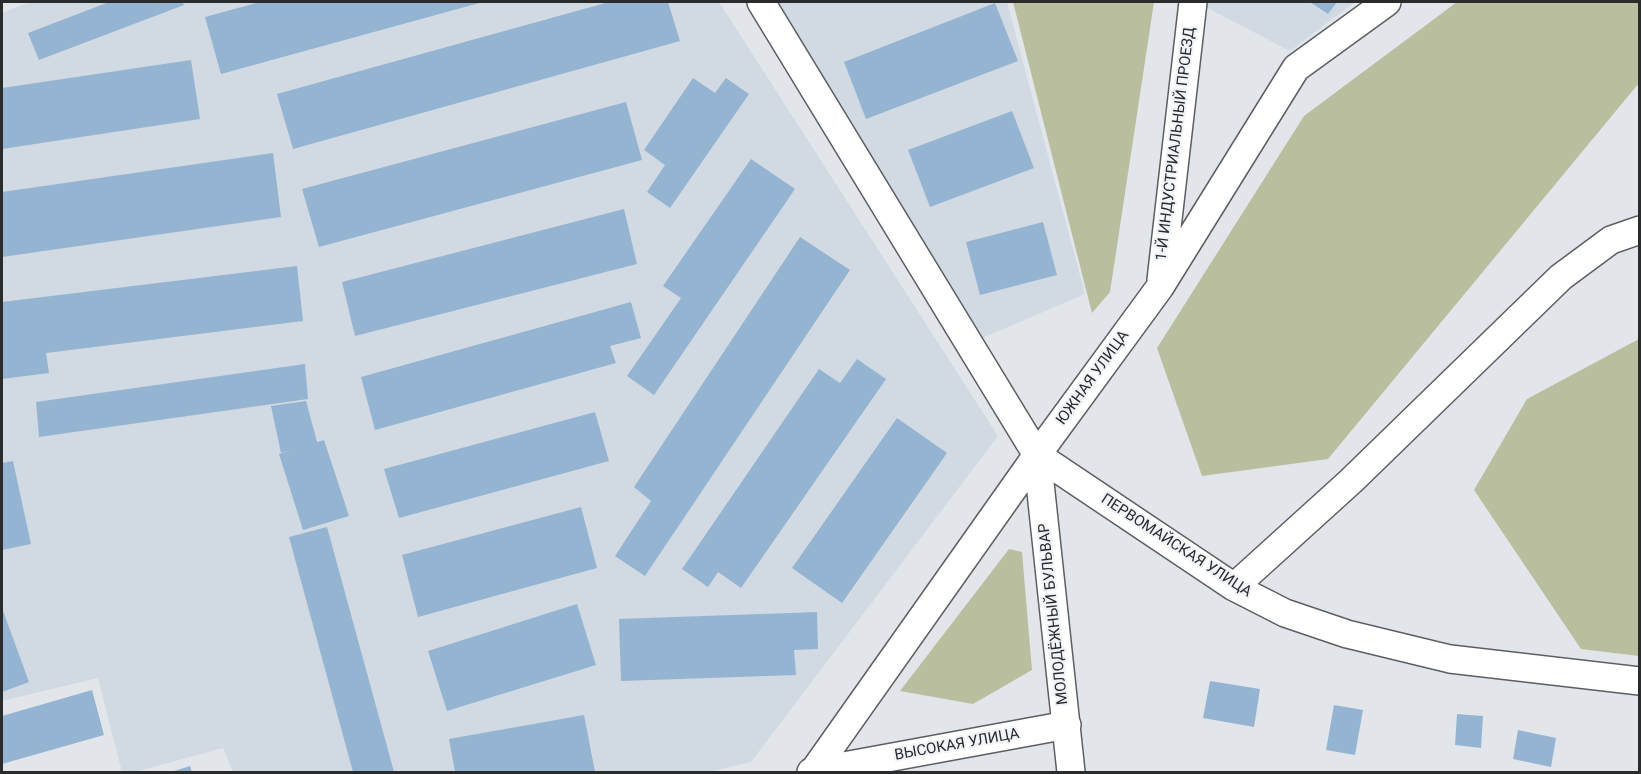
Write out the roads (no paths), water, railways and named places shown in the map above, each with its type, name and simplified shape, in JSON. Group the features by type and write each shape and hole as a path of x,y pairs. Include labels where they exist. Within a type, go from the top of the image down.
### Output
{"street":[{"path":"761,2 1037,455"},
{"name":"1-Й ИНДУСТРИАЛЬНЫЙ ПРОЕЗД","path":"1160,287 1193,2"},
{"name":"ЮЖНАЯ УЛИЦА","path":"813,772 1037,455 1160,287 1296,68 1387,2"},
{"path":"1234,588 1352,481 1561,277 1611,240 1640,230"},
{"name":"ПЕРВОМАЙСКАЯ УЛИЦА","path":"1037,455 1234,588 1285,613 1347,634 1450,659 1640,681"},
{"name":"МОЛОДЁЖНЫЙ БУЛЬВАР","path":"1037,455 1071,772"},
{"name":"ВЫСОКАЯ УЛИЦА","path":"813,772 1067,725"}]}
